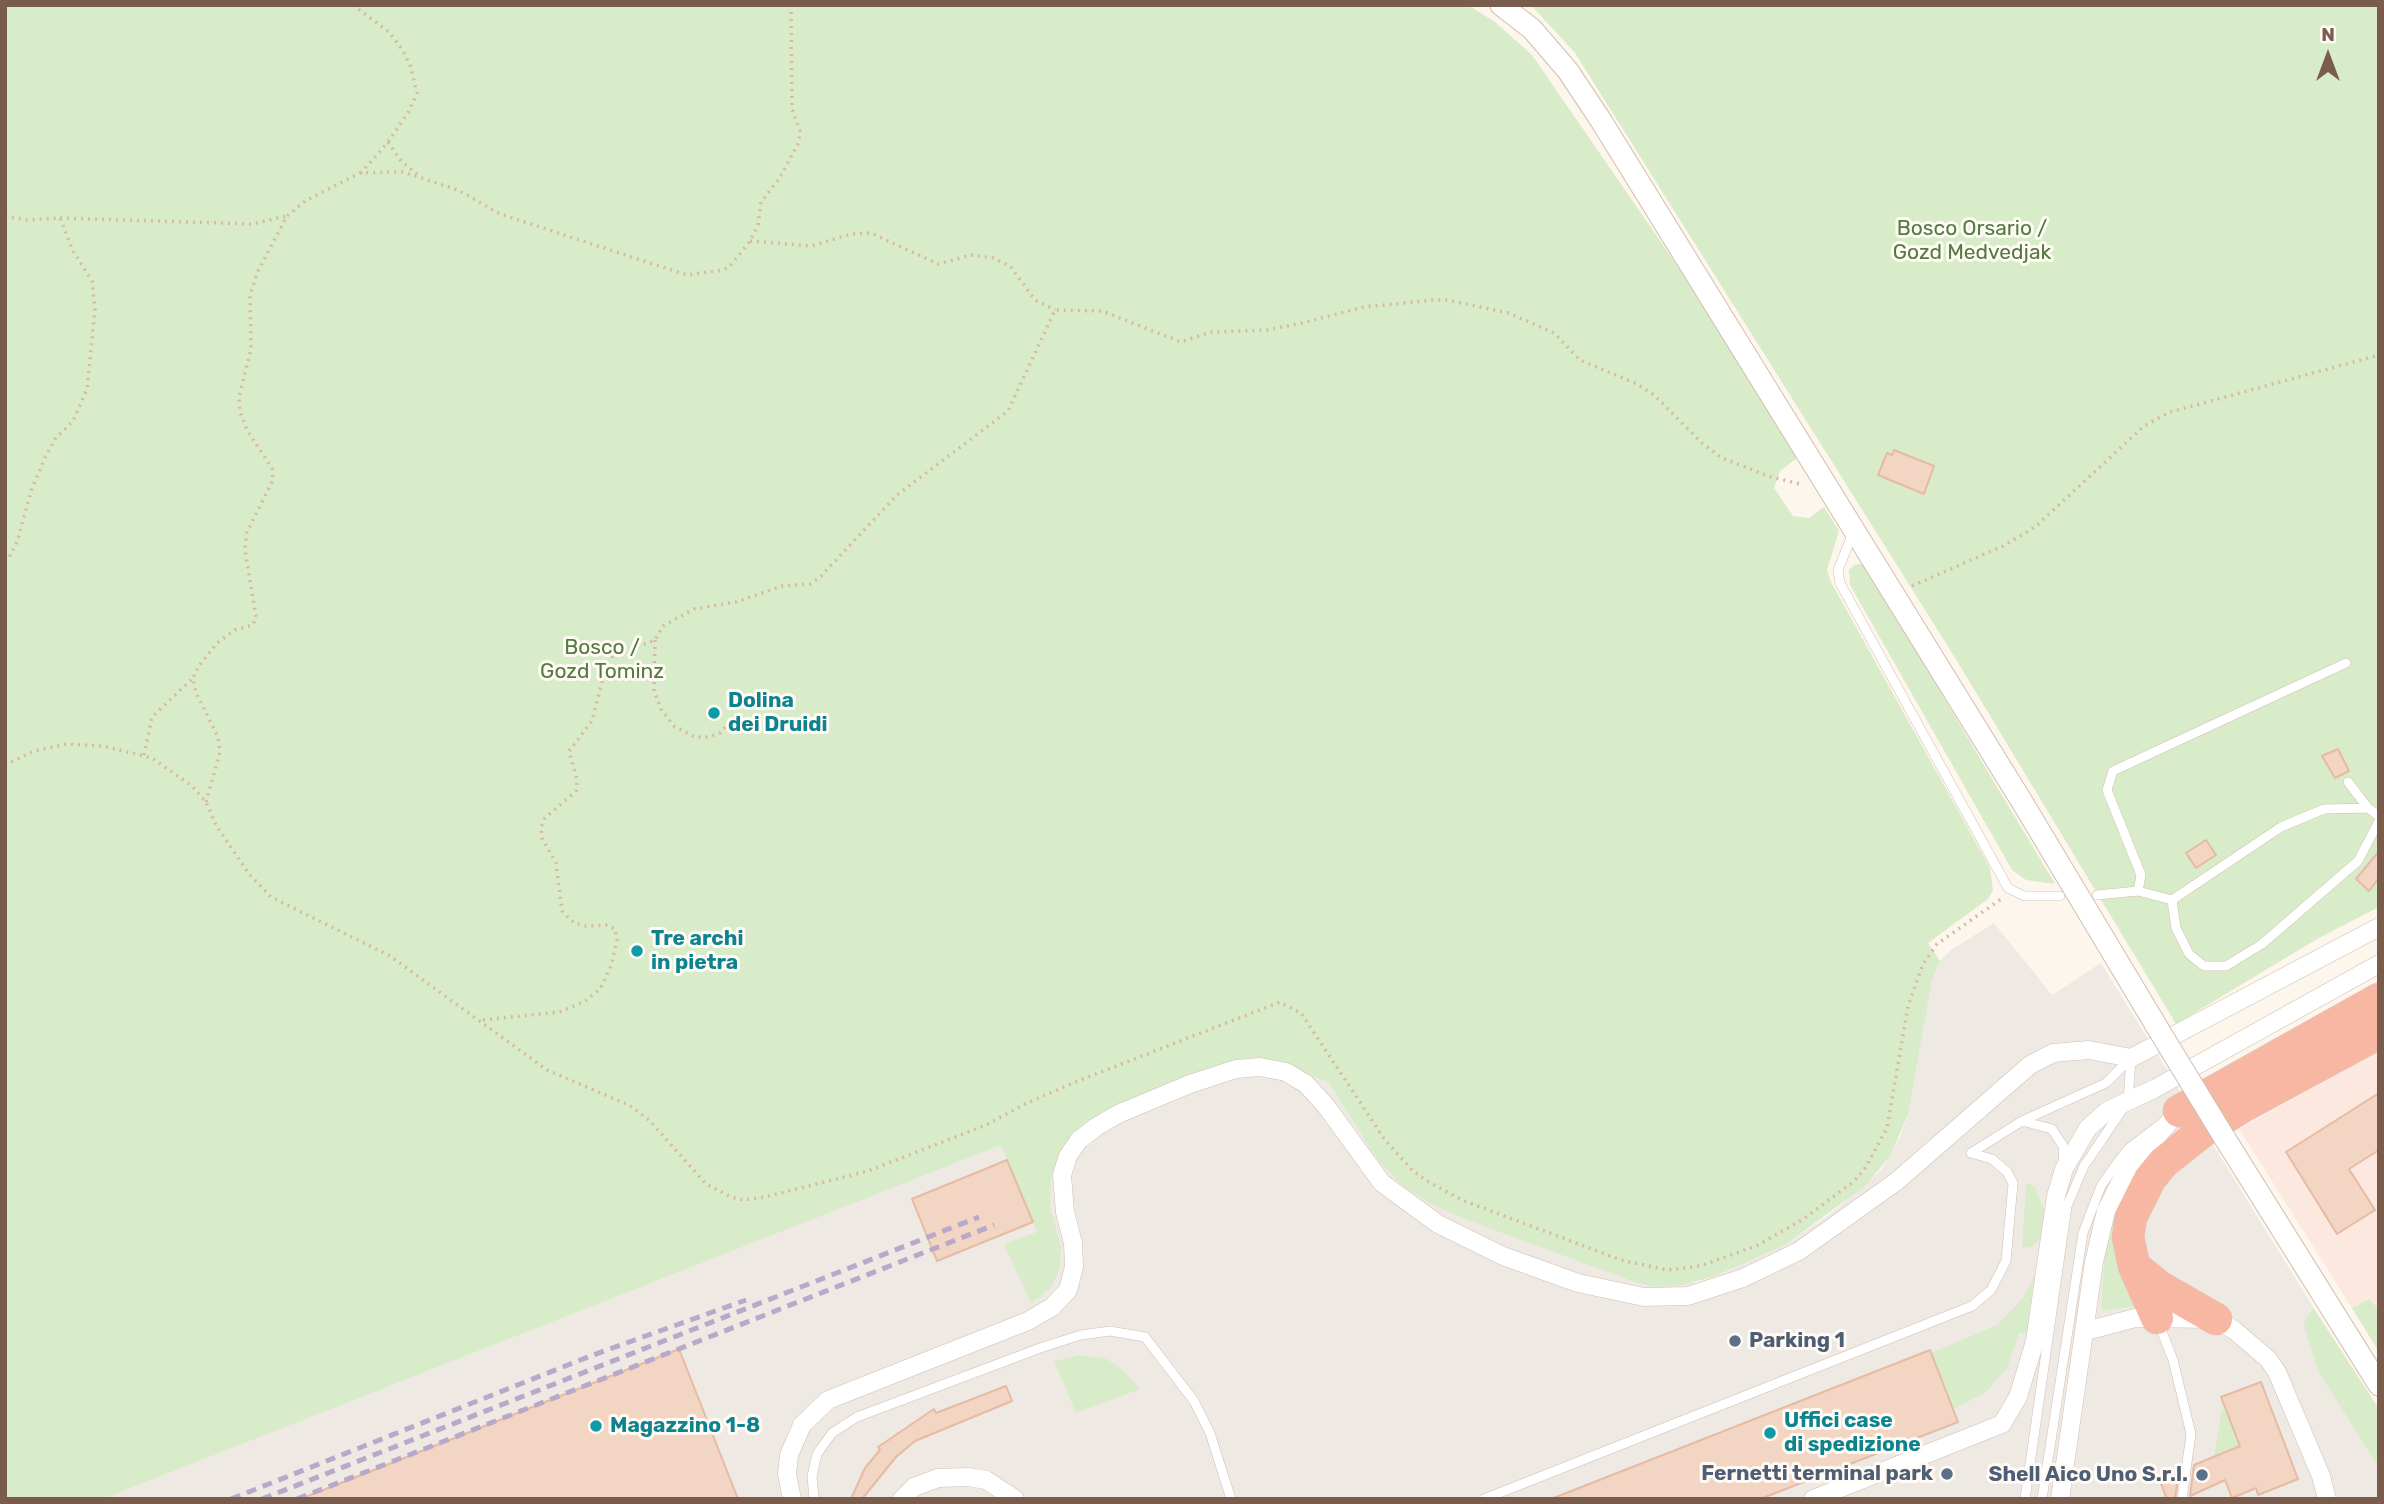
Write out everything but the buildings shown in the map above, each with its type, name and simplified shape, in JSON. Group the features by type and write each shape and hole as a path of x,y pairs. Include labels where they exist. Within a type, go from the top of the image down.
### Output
{"highway":[{"path":"2179,1111 2379,999"},
{"path":"2157,1318 2134,1266 2128,1237 2131,1217 2139,1196 2164,1162 2202,1132 2242,1107 2379,1033"},
{"path":"2134,1266 2160,1287 2216,1319"}],"street":[{"path":"1501,5 1532,29 1568,71 1824,481 2224,1137 2379,1385"},
{"path":"792,1499 787,1474 789,1455 802,1425 828,1400 1028,1321 1052,1307 1068,1290 1074,1268 1073,1243 1065,1212 1062,1175 1068,1156 1079,1140 1118,1114 1218,1074 1260,1067 1286,1072 1306,1084 1326,1106 1382,1183 1438,1224 1503,1256 1577,1283 1611,1292 1655,1297 1699,1292 1743,1278 1799,1251 1897,1181 2029,1065 2053,1053 2089,1050 2131,1058 2379,927"},
{"path":"1813,1499 2002,1424 2018,1397 2035,1341 2056,1196 2064,1169 2088,1128 2107,1111 2379,964"},
{"path":"2060,1499 2094,1262 2114,1191 2139,1154 2179,1111"},
{"path":"2086,1331 2115,1321 2157,1318 2216,1319 2249,1341 2269,1359 2277,1372 2321,1476 2327,1499"},
{"path":"902,1499 915,1487 938,1478 968,1477 986,1480 1014,1499"}],"lane":[{"path":"1854,532 1838,570 1840,583 2008,888 2024,896 2060,896"},
{"path":"2138,891 2141,875 2107,790 2113,771 2346,663"},
{"path":"2172,900 2176,928 2189,954 2204,966 2226,966 2262,944 2358,861 2379,818 2348,782"},
{"path":"2097,895 2138,891 2172,900 2281,827 2324,809 2368,808"},
{"path":"2025,1499 2067,1206 2084,1166 2128,1101 2131,1058"},
{"path":"1484,1499 1972,1306 1991,1290 2006,1261 2013,1184 2007,1172 1992,1159 1971,1153 2022,1121 2106,1083 2131,1058"},
{"path":"2042,1499 2083,1233 2092,1206 2101,1186 2128,1149 2179,1111"},
{"path":"2022,1121 2052,1129 2063,1146 2064,1169"},
{"path":"2157,1318 2173,1360 2191,1434 2182,1499"},
{"path":"814,1499 812,1476 817,1454 832,1433 857,1417 1081,1335 1110,1331 1145,1337 1194,1401 1210,1433 1231,1499"}],"path":[{"path":"144,755 152,717 193,678 217,643 235,630 253,625 256,617 245,550 247,532 273,480 272,468 248,432 240,412 239,397 251,348 250,296 257,274 287,216 305,201 360,173 388,142 409,111 417,93 402,49 388,32 353,5"},
{"path":"360,173 384,171 419,176 458,190 500,214 687,275 715,272 730,266 750,241 758,225 761,202 785,170 799,142 800,131 792,109 791,5"},
{"path":"388,142 401,161 419,176"},
{"path":"5,216 26,220 60,218 252,224 287,216"},
{"path":"7,561 17,542 32,488 45,458 55,439 73,421 87,389 96,309 92,281 73,251 60,218"},
{"path":"750,241 811,246 851,234 872,233 931,262 946,262 971,255 993,258 1010,266 1035,300 1055,310 1102,311 1181,342 1210,332 1267,330 1364,306 1447,300 1471,304 1509,313 1543,327 1560,339 1580,360 1637,384 1654,395 1703,444 1722,458 1799,484 1824,481"},
{"path":"735,716 720,733 709,737 695,737 674,726 661,709 654,691 655,640 663,626 694,609 736,602 782,586 810,584 821,576 897,495 1007,411 1055,310"},
{"path":"1894,596 2003,546 2035,527 2144,426 2170,412 2379,355"},
{"path":"481,1020 559,1012 584,1002 600,989 611,966 617,940 615,929 608,925 586,926 574,923 562,911 556,863 542,838 541,827 545,818 576,791 577,780 569,751 592,721 607,662 613,656 655,640"},
{"path":"193,678 196,693 218,737 220,752 206,802"},
{"path":"5,765 34,751 66,744 103,746 144,755 192,786 206,802 216,825 249,874 271,897 390,956 547,1070 629,1105 649,1120 706,1184 718,1192 744,1200 788,1192 868,1171 986,1125 1027,1103 1078,1081 1280,1002 1301,1013 1385,1140 1412,1171 1427,1181 1462,1200 1621,1260 1651,1268 1682,1270 1736,1254 1782,1232 1841,1193 1864,1170 1887,1128 1908,1006 1923,964 1937,944 1992,907 2008,888"}],"shaded area":[{"path":"1994,923 2052,995 2101,963 2313,1307 2309,1311 2319,1373 2379,1468 2379,1499 103,1499 1294,1029 1377,1159 1695,1283 1785,1245 1833,1212 1882,1169 1900,1138 1909,1112 1932,980 1940,961 1951,950"},
{"path":"2379,1051 2379,1309 2369,1299 2352,1308 2239,1129"}],"green space":[{"name":"Bosco / Gozd Tominz","path":"5,5 1468,5 1495,22 1532,55 1727,338 1797,458 1780,471 1774,488 1793,516 1809,518 1824,507 1839,531 1827,570 1831,582 1990,868 1993,890 1988,899 1928,943 1940,961 1932,980 1909,1112 1891,1155 1865,1186 1785,1245 1713,1277 1678,1286 1655,1287 1462,1218 1429,1203 1403,1186 1377,1159 1328,1082 1281,1063 1104,1113 1080,1128 1063,1147 1051,1178 1050,1207 1061,1247 1060,1267 1051,1288 1031,1303 1004,1244 1037,1232 1001,1145 103,1499 5,1499"},
{"name":"Bosco Orsario / Gozd Medvedjak","path":"1531,5 2379,5 2379,907 2317,939 2176,1024 1954,656 1575,53"},
{"path":"1861,564 1867,569 2055,884 2026,880 2012,870 1850,585 1849,570 1854,565"},
{"path":"2029,1183 2035,1187 2046,1215 2042,1238 2031,1247 2022,1248 2026,1185"},
{"path":"2121,1200 2118,1212 2142,1305 2101,1311 2105,1249 2113,1215"},
{"path":"2034,1276 2027,1334 2019,1333 2007,1368 1985,1393 1953,1409 1931,1353 1997,1325 2023,1298"},
{"path":"2369,1299 2379,1309 2379,1352 2352,1308"},
{"path":"2313,1307 2379,1409 2379,1468 2319,1373 2304,1321"},
{"path":"1080,1355 1107,1359 1123,1370 1140,1389 1076,1413 1054,1361"},
{"path":"2222,1409 2225,1409 2240,1445 2214,1456"}],"railway":[{"path":"262,1499 979,1217"},
{"path":"297,1499 994,1225"},
{"path":"231,1499 593,1355 746,1300"}],"place":[{"name":"Dolina dei Druidi","path":"714,713"},
{"name":"Tre archi in pietra","path":"637,951"},
{"name":"Parking 1","path":"1735,1341"},
{"name":"Magazzino 1-8","path":"596,1426"},
{"name":"Uffici case di spedizione","path":"1770,1433"},
{"name":"Fernetti terminal park","path":"1947,1474"},
{"name":"Shell Aico Uno S.r.l.","path":"2202,1475"}]}
